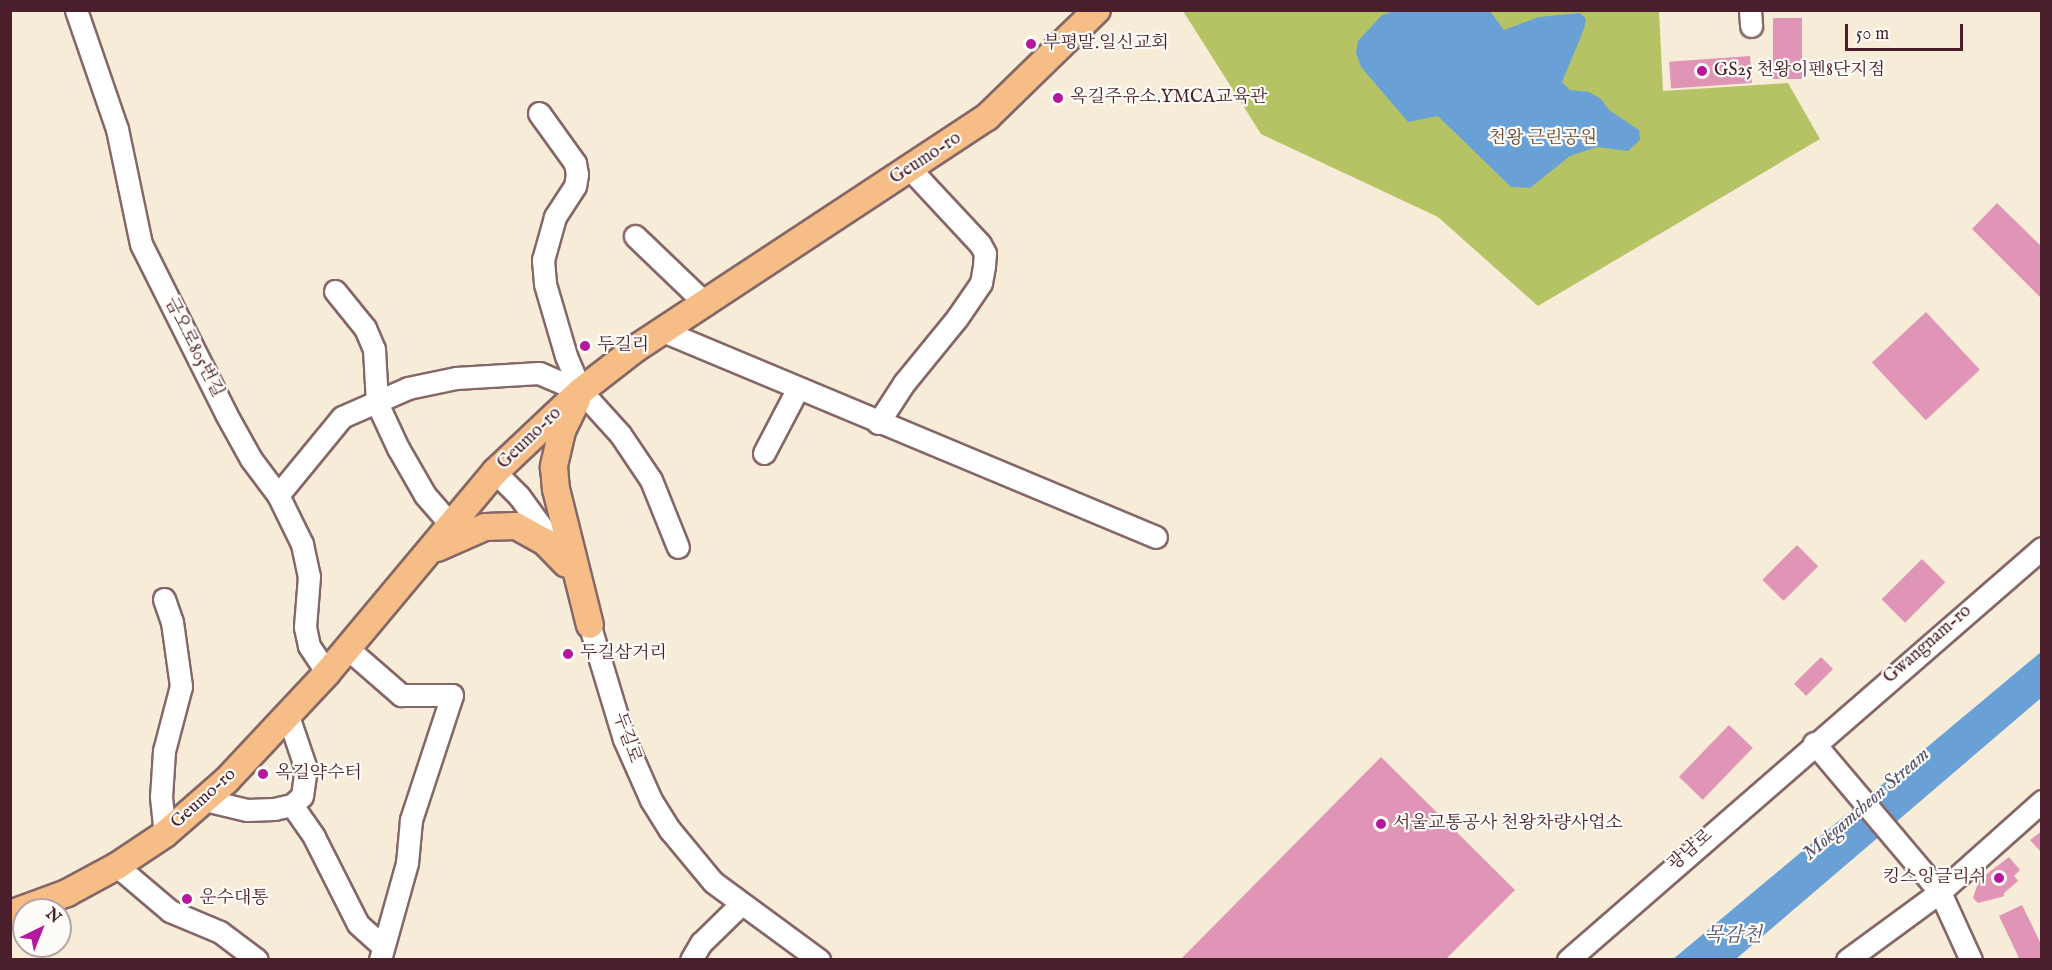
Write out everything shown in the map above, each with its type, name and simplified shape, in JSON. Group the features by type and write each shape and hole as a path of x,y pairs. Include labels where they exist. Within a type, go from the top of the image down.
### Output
{"main road":[{"name":"Geumo-ro","path":"10,914 67,893 117,866 165,834 205,800 288,716 327,673 495,472 581,391 663,332 987,117 1097,10"},
{"path":"581,391 562,431 554,467 556,489 591,625"},
{"path":"427,554 467,533 500,524 531,532 566,564"}],"street":[{"name":"금오로805번길","path":"76,10 117,129 141,244 251,459 278,495 302,544 309,576 304,627 309,646 327,673"},
{"path":"539,112 574,164 577,174 575,186 555,217 543,260 545,284 566,356 581,391 634,453 659,498 678,547"},
{"path":"878,423 904,382 963,309 981,282 984,266 980,244 910,170"},
{"path":"635,236 706,303"},
{"path":"334,291 365,328 374,349 377,403 425,495 451,525"},
{"path":"663,332 1156,537"},
{"path":"278,495 342,417 354,408 377,403 408,388 456,378 539,373 581,391"},
{"path":"764,453 798,388"},
{"name":"두길로","path":"495,472 537,518 566,564 591,625 624,739 651,800 691,858 741,904 819,960"},
{"name":"Gwangnam-ro","path":"1814,743 2042,548"},
{"path":"164,599 172,622 181,686 164,751 161,797 165,834"},
{"path":"347,648 401,695 452,695 411,820 407,863 380,952"},
{"path":"205,800 247,810 292,805 302,796 306,769 288,716"},
{"path":"1814,743 1940,892 1971,960"},
{"name":"광남로","path":"1568,960 1814,743"},
{"path":"1847,960 1940,892 2042,801"},
{"path":"292,805 314,837 358,924 380,952"},
{"path":"117,866 170,911 220,932 256,960"},
{"path":"691,960 701,943 741,904"}],"green space":[{"name":"천왕 근린공원","path":"1183,11 1659,11 1663,91 1788,83 1820,139 1538,306 1438,217 1261,134"}],"water":[{"path":"1395,10 1490,11 1504,30 1539,17 1580,13 1586,19 1584,29 1562,82 1570,90 1589,92 1601,99 1609,110 1639,130 1640,140 1628,151 1597,147 1570,156 1530,188 1511,187 1438,116 1408,122 1361,67 1356,53 1358,41 1381,16"},
{"name":"목감천","path":"2041,652 2041,698 1736,959 1672,960"}],"building":[{"path":"1773,18 1802,18 1802,79 1773,79"},
{"path":"1750,56 1752,83 1671,89 1669,62"},
{"path":"1997,203 2042,247 2042,299 1972,229"},
{"path":"1926,312 1980,370 1926,420 1872,362"},
{"path":"1797,545 1818,566 1784,601 1762,580"},
{"path":"1922,559 1945,582 1905,623 1882,599"},
{"path":"1821,657 1833,669 1806,696 1794,684"},
{"path":"1729,725 1753,748 1703,800 1679,777"},
{"name":"서울교통공사 천왕차량사업소","path":"1381,757 1515,890 1445,960 1180,960"},
{"path":"2042,831 2042,853 2030,840"},
{"name":"킹스잉글리쉬","path":"2009,857 2020,870 2014,876 2018,881 2003,894 2005,896 1978,903 1973,898 1979,880"},
{"path":"2022,905 2042,946 2042,960 2020,960 1999,916"}],"place":[{"name":"부평말.일신교회","path":"1031,44"},
{"name":"GS25 천왕이펜8단지점","path":"1702,71"},
{"name":"옥길주유소.YMCA교육관","path":"1058,98"},
{"name":"두길리","path":"585,346"},
{"name":"두길삼거리","path":"568,654"},
{"name":"옥길약수터","path":"263,774"},
{"name":"서울교통공사 천왕차량사업소","path":"1381,824"},
{"name":"킹스잉글리쉬","path":"1999,878"},
{"name":"운수대통","path":"187,899"}],"water label":[{"name":"Mokgamcheon Stream","path":"1866,804"}]}
